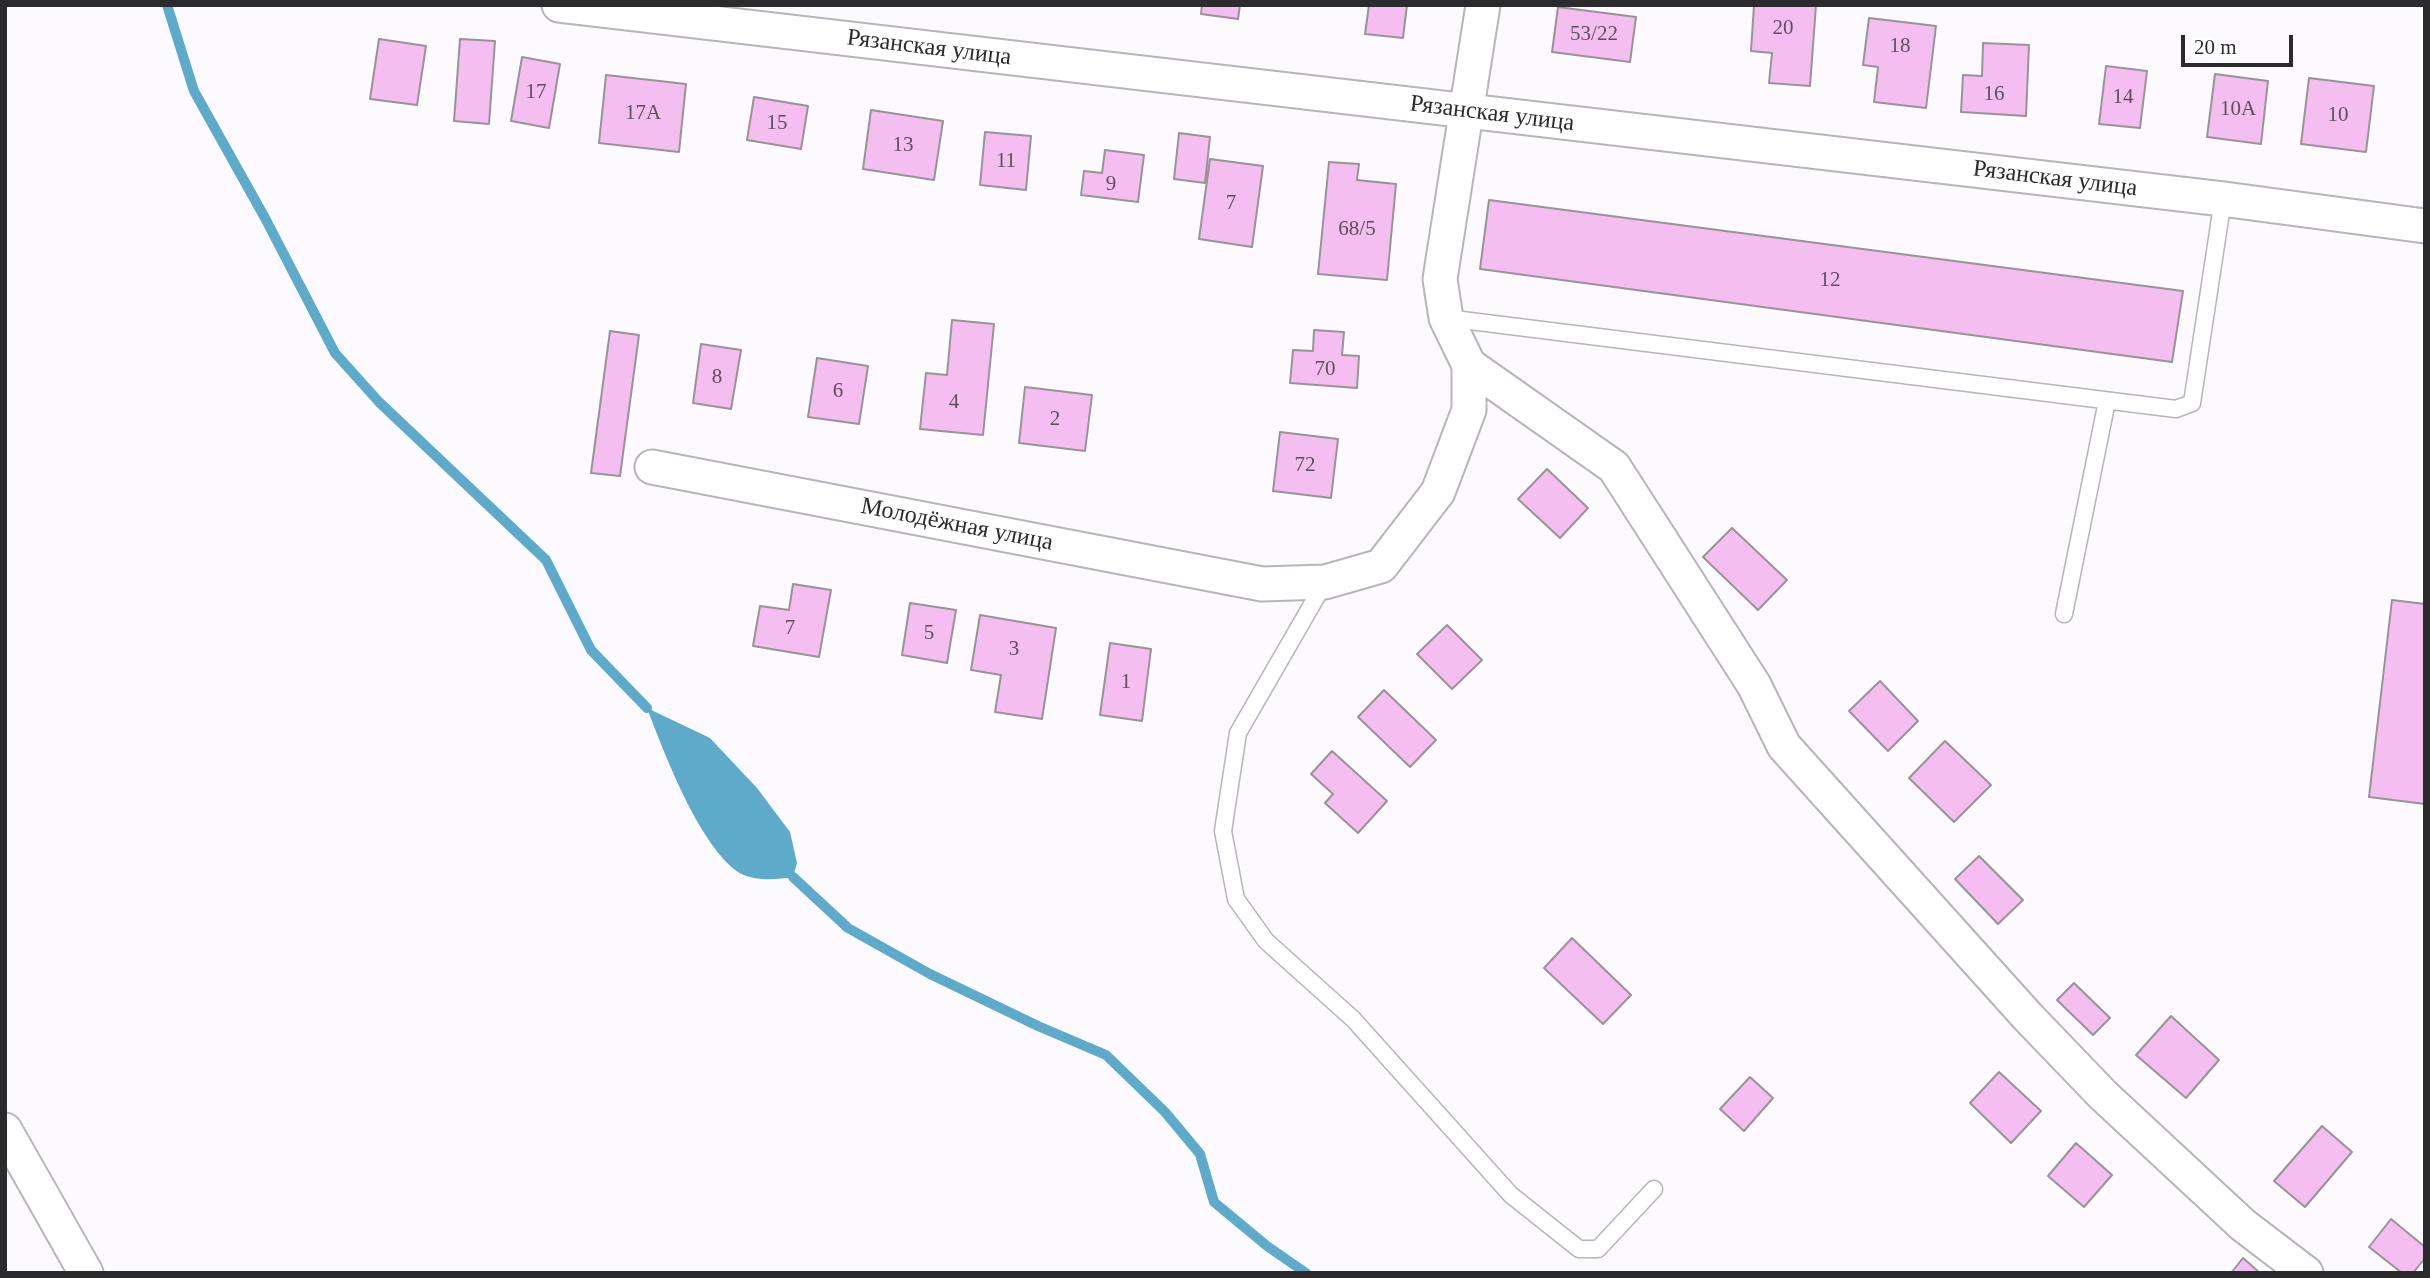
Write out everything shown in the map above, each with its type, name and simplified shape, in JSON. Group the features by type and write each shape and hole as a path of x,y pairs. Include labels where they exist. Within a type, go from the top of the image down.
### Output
{"street":[{"name":"Рязанская улица","path":"559,5 2223,199 2425,226"},
{"path":"1483,5 1440,279 1446,318 1469,365 1614,467 1754,685 1784,746 2028,1017 2103,1094 2243,1225 2306,1273"},
{"name":"Молодёжная улица","path":"652,467 1262,584 1325,582 1381,566 1438,492 1469,410 1469,365"},
{"path":"5,1130 86,1273"}],"lane":[{"path":"1446,318 2176,410 2192,403 2223,199"},
{"path":"2064,614 2107,401"},
{"path":"1325,582 1238,733 1223,831 1236,899 1266,941 1353,1019 1511,1195 1579,1249 1598,1249 1654,1189"}],"water":[{"path":"647,708 710,738 757,788 790,832 797,863 793,877 748,877 735,870 721,856 683,795"}],"building":[{"path":"1202,5 1240,5 1238,19 1201,14"},
{"path":"1369,5 1407,5 1403,38 1365,34"},
{"path":"1754,5 1816,5 1810,86 1769,83 1772,53 1751,51"},
{"path":"1558,7 1636,17 1630,62 1552,52"},
{"path":"1869,18 1936,26 1926,108 1874,102 1878,67 1863,65"},
{"path":"379,39 426,46 417,105 370,99"},
{"path":"460,39 495,41 489,124 454,121"},
{"path":"1983,43 2029,45 2026,116 1961,112 1963,75 1982,76"},
{"path":"522,57 560,64 549,128 511,121"},
{"path":"2106,66 2147,71 2140,128 2099,124"},
{"path":"2215,74 2268,81 2261,144 2207,137"},
{"path":"606,75 686,84 679,152 599,143"},
{"path":"2309,78 2374,86 2366,152 2301,144"},
{"path":"754,97 808,106 801,149 747,140"},
{"path":"871,110 943,121 934,180 863,169"},
{"path":"985,132 1031,136 1026,190 980,185"},
{"path":"1179,133 1210,137 1205,183 1174,179"},
{"path":"1105,150 1144,155 1138,202 1081,195 1084,171 1102,173"},
{"path":"1210,159 1263,166 1252,247 1199,239"},
{"path":"1329,162 1359,164 1357,180 1396,184 1387,280 1318,274"},
{"path":"1489,200 2183,291 2172,362 1480,269"},
{"path":"952,320 994,324 983,435 920,429 926,373 947,375"},
{"path":"1314,330 1344,332 1342,355 1359,356 1357,388 1290,383 1293,350 1313,351"},
{"path":"610,331 639,335 620,476 591,473"},
{"path":"701,344 741,350 731,409 693,403"},
{"path":"817,358 868,366 859,424 808,417"},
{"path":"1025,387 1092,395 1085,451 1019,443"},
{"path":"1280,432 1338,439 1331,498 1273,491"},
{"path":"1547,469 1588,508 1560,538 1518,499"},
{"path":"1732,528 1787,580 1758,610 1703,557"},
{"path":"793,584 831,590 819,657 753,646 760,606 789,610"},
{"path":"2392,600 2425,604 2425,804 2369,797"},
{"path":"910,603 956,610 947,663 902,655"},
{"path":"980,615 1056,628 1042,719 995,712 1001,675 971,670"},
{"path":"1447,625 1482,660 1452,689 1417,654"},
{"path":"1110,643 1151,649 1142,721 1100,715"},
{"path":"1880,681 1918,721 1888,751 1849,711"},
{"path":"1384,690 1436,740 1410,767 1358,717"},
{"path":"1945,741 1991,785 1954,822 1909,778"},
{"path":"1332,751 1387,801 1358,833 1325,803 1333,794 1311,774"},
{"path":"1979,856 2023,900 1998,924 1955,879"},
{"path":"1572,938 1631,995 1603,1024 1544,968"},
{"path":"2074,983 2110,1018 2093,1035 2057,1000"},
{"path":"2171,1016 2219,1060 2186,1098 2136,1055"},
{"path":"1999,1072 2041,1111 2011,1143 1970,1103"},
{"path":"1750,1077 1773,1098 1744,1131 1720,1109"},
{"path":"2322,1126 2352,1152 2305,1207 2274,1181"},
{"path":"2076,1143 2112,1175 2084,1207 2048,1176"},
{"path":"2391,1219 2425,1247 2425,1258 2413,1273 2402,1273 2369,1247"},
{"path":"2243,1258 2260,1273 2231,1273"}],"waterway":[{"path":"167,5 194,91 265,218 335,353 379,402 546,560 591,650 647,708"},
{"path":"793,877 848,928 930,974 1106,1055 1165,1112 1200,1154 1214,1202 1267,1246 1306,1273"}]}
